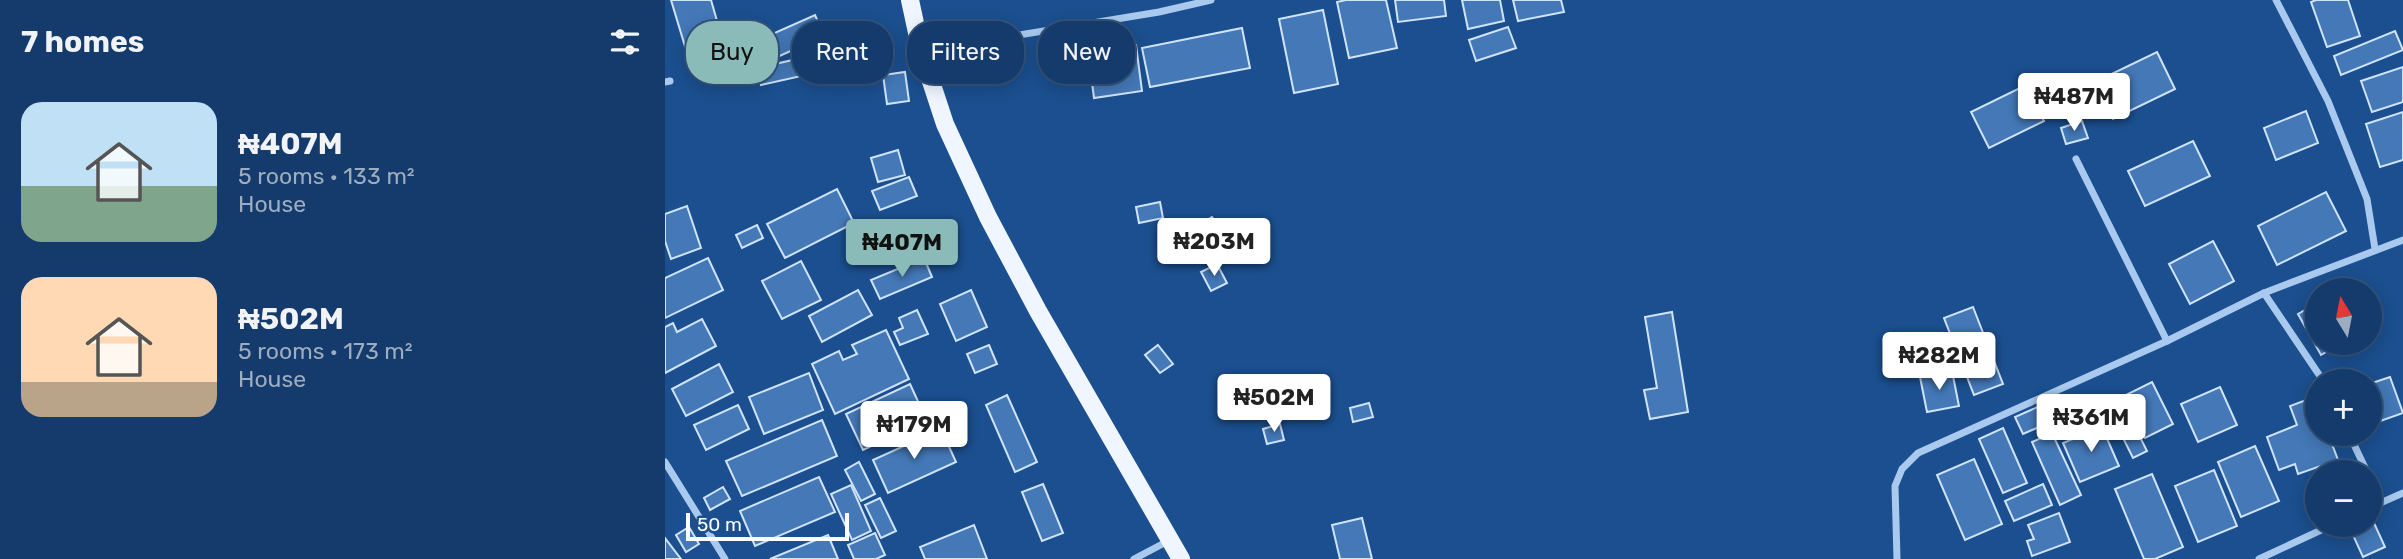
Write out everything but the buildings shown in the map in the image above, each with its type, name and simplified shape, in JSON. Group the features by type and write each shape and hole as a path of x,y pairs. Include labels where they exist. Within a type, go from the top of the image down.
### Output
{"main road":[{"path":"910,0 915,21"},
{"path":"932,84 945,124 988,217 1038,311 1181,559"}],"street":[{"path":"1024,34 1159,12 1211,0"},
{"path":"2276,0 2333,113 2367,199 2375,249"},
{"path":"2076,159 2167,341"},
{"path":"1897,559 1895,486 1902,469 1918,453 2167,341 2264,293 2403,240"},
{"path":"2264,293 2314,369"},
{"path":"665,461 725,559"},
{"path":"2382,502 2403,493"},
{"path":"2259,559 2306,537"},
{"path":"1134,559 1171,540"}]}
